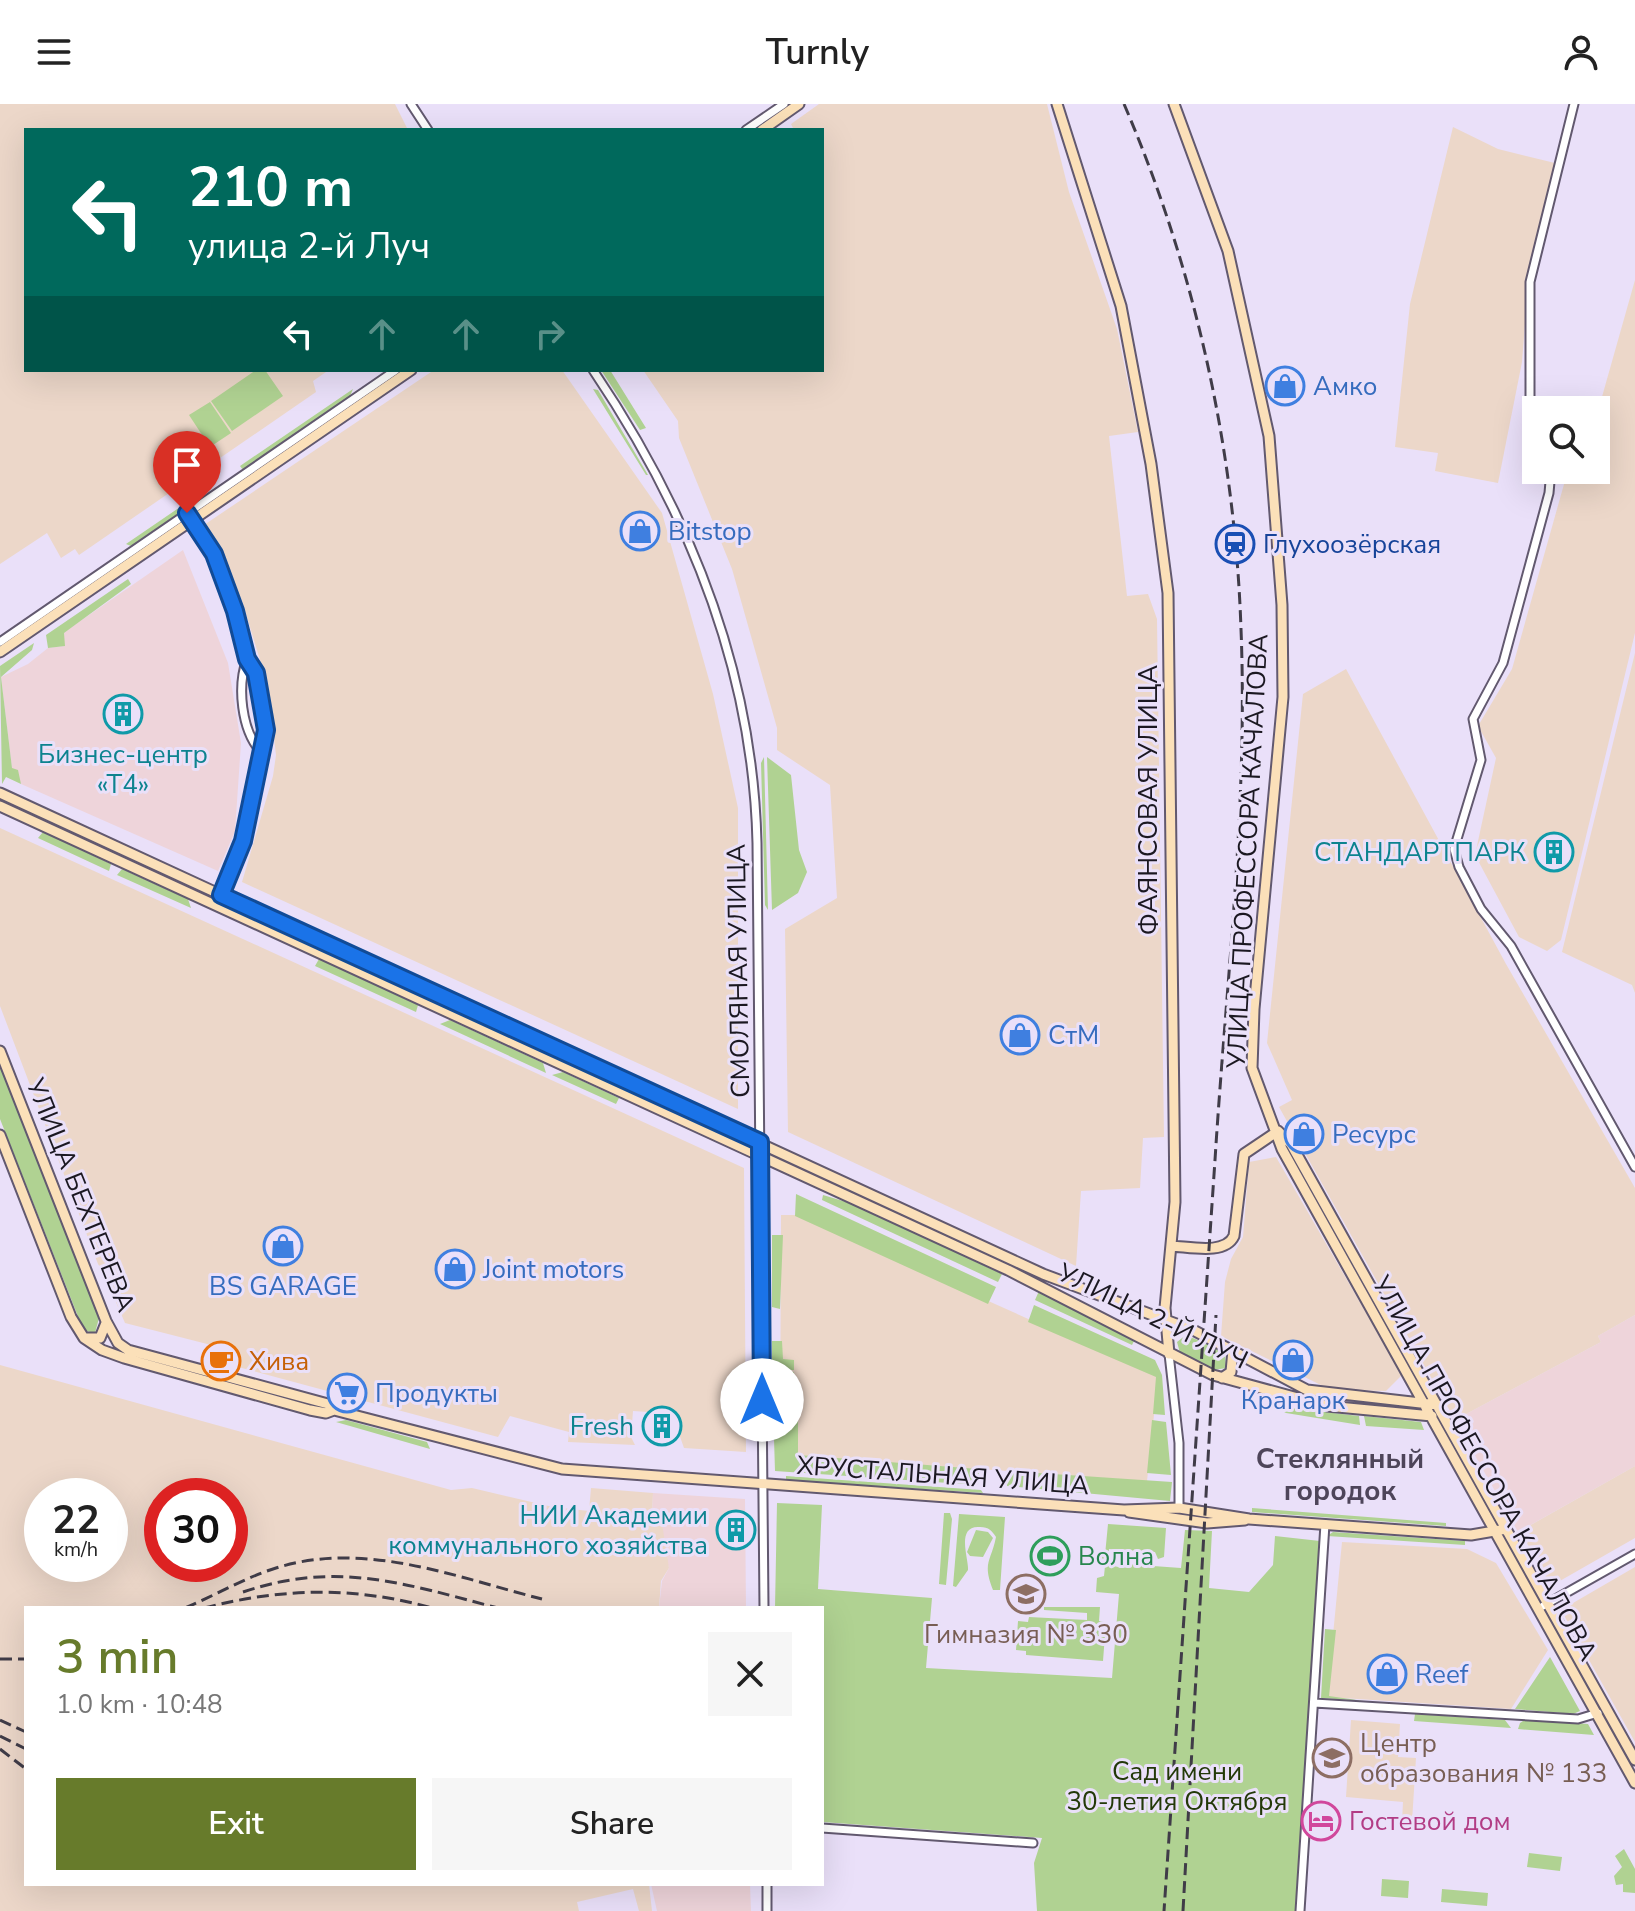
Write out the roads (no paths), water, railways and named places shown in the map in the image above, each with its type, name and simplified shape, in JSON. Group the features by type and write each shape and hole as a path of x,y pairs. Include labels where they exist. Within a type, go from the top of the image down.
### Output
{"street":[{"path":"411,104 427,128"},
{"path":"749,128 784,104"},
{"path":"765,128 799,104"},
{"name":"ФАЯНСОВАЯ УЛИЦА","path":"1057,104 1121,306 1151,464 1168,593 1175,1174 1166,1320 1179,1443 1179,1508"},
{"name":"УЛИЦА ПРОФЕССОРА КАЧАЛОВА","path":"1174,104 1232,266 1265,406 1275,503 1283,697 1252,1045 1255,1081 1278,1131 1282,1149 1635,1783"},
{"path":"1530,396 1530,282 1574,104"},
{"path":"0,652 393,372"},
{"path":"0,642 408,372"},
{"name":"СМОЛЯНАЯ УЛИЦА","path":"594,372 646,454 679,516 720,622 747,727 756,810 764,1606"},
{"path":"1550,484 1503,663 1473,719 1481,760 1454,849 1459,867 1481,909 1511,946 1635,1167"},
{"path":"190,517 214,554 235,611 247,659 256,673 266,730 243,841 217,906"},
{"path":"247,659 240,677 248,730 252,742 261,752"},
{"name":"УЛИЦА 2-Й ЛУЧ","path":"0,793 1043,1274 1166,1320 1233,1350 1315,1393 1438,1405"},
{"name":"УЛИЦА 2-Й ЛУЧ","path":"0,806 1038,1284 1169,1354 1222,1378 1327,1406 1432,1416"},
{"name":"УЛИЦА БЕХТЕРЕВА","path":"1,1053 106,1321 126,1354"},
{"path":"1172,1246 1223,1247 1230,1243 1234,1236 1244,1154 1278,1131"},
{"name":"УЛИЦА ПРОФЕССОРА КАЧАЛОВА","path":"1278,1131 1291,1144 1635,1760"},
{"name":"УЛИЦА БЕХТЕРЕВА","path":"0,1135 71,1317 84,1338 102,1350 126,1354"},
{"path":"84,1338 100,1338 106,1321"},
{"path":"1222,1378 1234,1365 1233,1350"},
{"name":"ХРУСТАЛЬНАЯ УЛИЦА","path":"126,1354 310,1410 326,1413 334,1410 545,1467 1124,1510 1207,1523 1249,1519"},
{"path":"1432,1416 1438,1405"},
{"name":"ХРУСТАЛЬНАЯ УЛИЦА","path":"1124,1510 1179,1508 1249,1519 1471,1535 1506,1529"},
{"path":"1300,1911 1325,1524"},
{"path":"1537,1609 1635,1554"},
{"path":"1314,1703 1578,1719 1606,1708"},
{"path":"824,1828 1033,1843"},
{"path":"767,1886 767,1911"}],"railway":[{"path":"1124,104 1171,230 1207,361 1230,495 1241,629 1241,762 1235,895 1164,1911"},
{"path":"1183,1911 1216,1315"},
{"path":"189,1606 276,1568 309,1560 343,1558 410,1565 542,1599"},
{"path":"243,1592 277,1583 341,1577 402,1584 490,1606"},
{"path":"212,1606 261,1596 318,1592 375,1596 424,1606"},
{"path":"0,1659 24,1659"},
{"path":"0,1720 24,1731"},
{"path":"0,1736 24,1748"},
{"path":"0,1749 24,1767"}],"place":[{"name":"Амко","path":"1285,386"},
{"name":"Bitstop","path":"640,531"},
{"name":"Глухоозёрская","path":"1235,544"},
{"name":"Бизнес-центр «Т4»","path":"123,714"},
{"name":"СТАНДАРТПАРК","path":"1554,852"},
{"name":"СтМ","path":"1020,1035"},
{"name":"Ресурс","path":"1304,1134"},
{"name":"BS GARAGE","path":"283,1246"},
{"name":"Joint motors","path":"455,1269"},
{"name":"Кранарк","path":"1293,1360"},
{"name":"Хива","path":"221,1361"},
{"name":"Продукты","path":"347,1393"},
{"name":"Fresh","path":"662,1426"},
{"name":"НИИ Академии коммунального хозяйства","path":"736,1530"},
{"name":"Волна","path":"1050,1556"},
{"name":"Гимназия № 330","path":"1026,1594"},
{"name":"Reef","path":"1387,1674"},
{"name":"Центр образования № 133","path":"1332,1758"},
{"name":"Гостевой дом","path":"1321,1821"}],"district":[{"name":"Стеклянный городок","path":"1340,1474"}],"park label":[{"name":"Сад имени 30-летия Октября","path":"1177,1786"}]}
